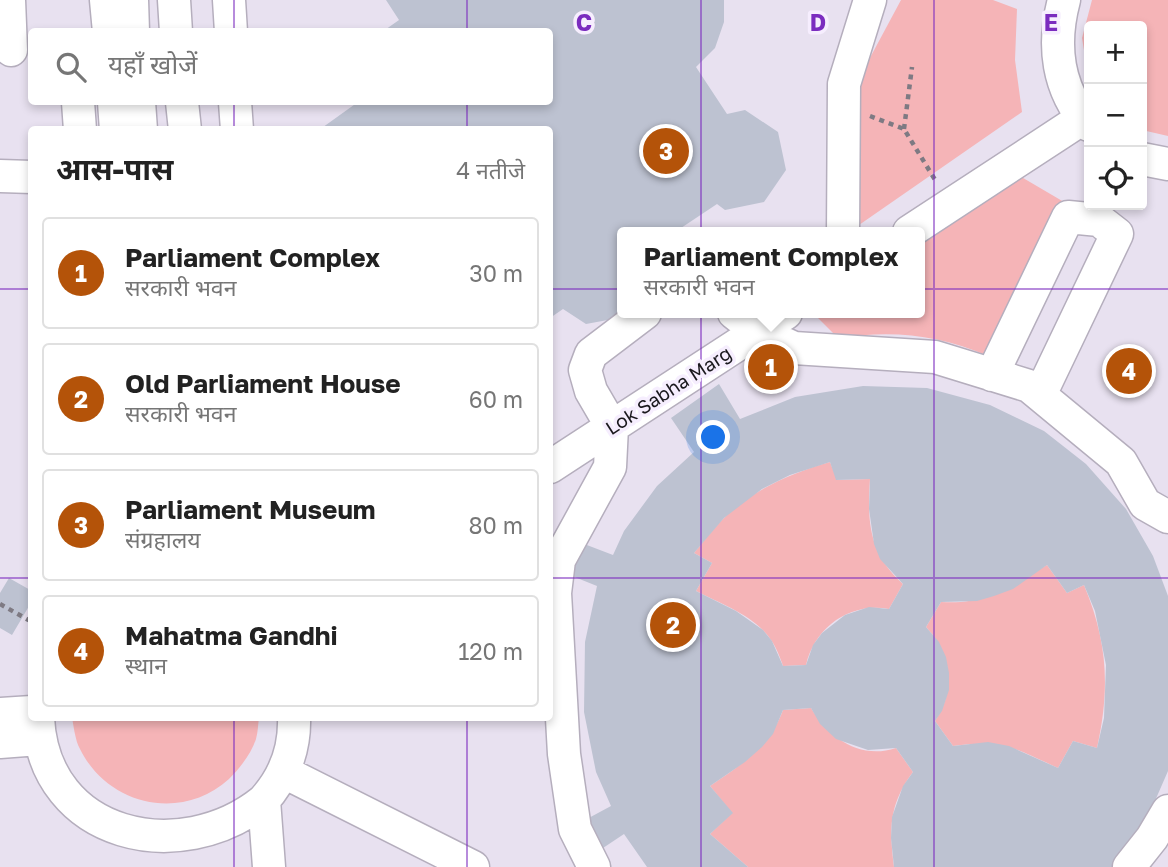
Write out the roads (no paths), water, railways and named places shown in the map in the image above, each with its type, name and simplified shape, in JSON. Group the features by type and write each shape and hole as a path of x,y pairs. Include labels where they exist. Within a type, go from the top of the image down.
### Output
{"street":[{"path":"9,0 11,50"},
{"path":"174,0 176,28"},
{"path":"229,0 231,28"},
{"path":"843,227 844,84 870,0"},
{"path":"1064,0 1058,31 1058,62 1067,91 1084,119"},
{"path":"78,105 80,126"},
{"path":"114,105 116,126"},
{"path":"139,105 141,126"},
{"path":"182,105 185,126"},
{"path":"235,105 237,126"},
{"path":"917,227 1084,123"},
{"path":"1147,160 1168,164"},
{"path":"0,176 28,177"},
{"path":"992,375 1068,217 1099,220 1117,234 1040,395"},
{"path":"594,867 575,829 564,754 555,593 559,560 610,467 612,427 591,391 585,370 591,354 638,318"},
{"name":"Lok Sabha Marg","path":"553,465 612,427 746,322 764,318"},
{"path":"746,322 794,348 935,357 1029,386 1121,462 1145,505 1168,517"},
{"path":"0,714 36,723"},
{"path":"36,723 46,766 60,791 79,813 100,829 125,840 178,846 204,840 241,822 264,800 284,772 291,747 294,721"},
{"path":"0,742 36,723"},
{"path":"284,772 473,867"},
{"path":"264,800 269,867"},
{"path":"1129,867 1152,838 1168,811"}],"place":[{"name":"Parliament Museum","path":"666,151"},
{"name":"Parliament Complex","path":"771,367"},
{"name":"Mahatma Gandhi","path":"1129,371"},
{"name":"Old Parliament House","path":"673,625"}]}
